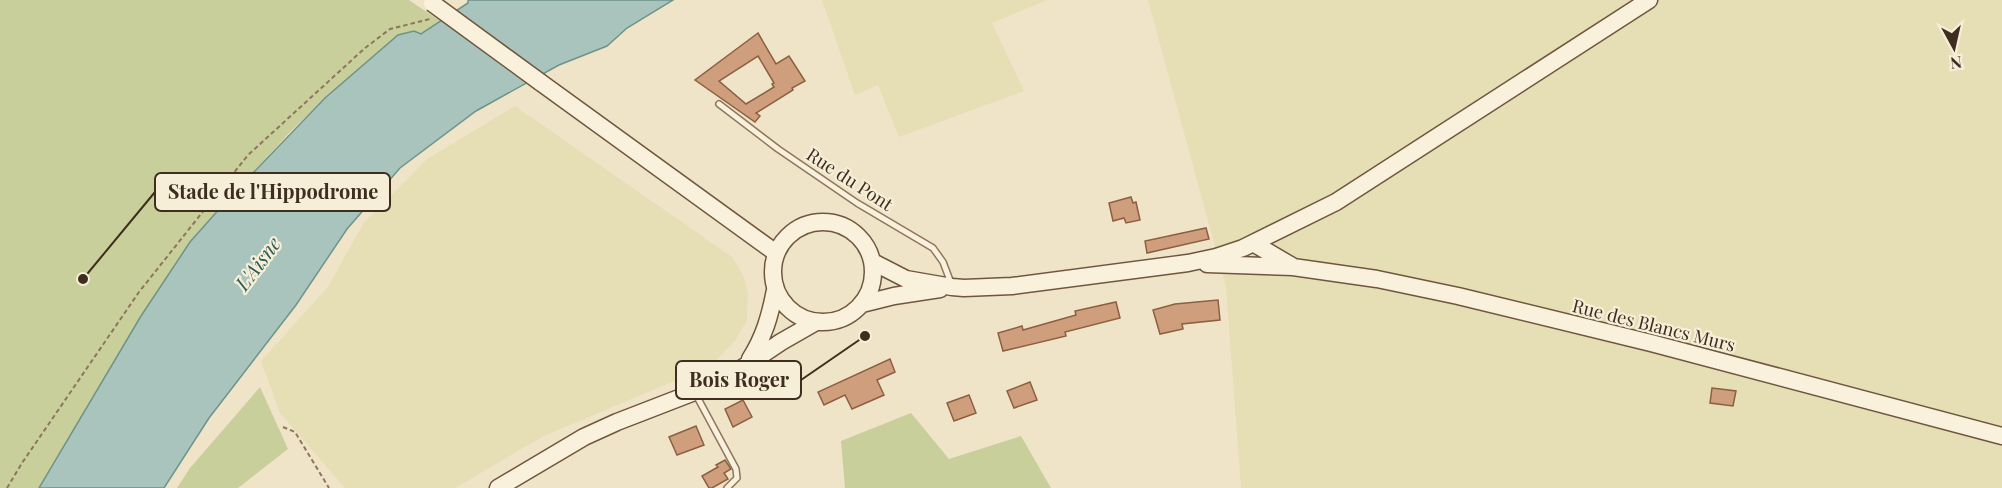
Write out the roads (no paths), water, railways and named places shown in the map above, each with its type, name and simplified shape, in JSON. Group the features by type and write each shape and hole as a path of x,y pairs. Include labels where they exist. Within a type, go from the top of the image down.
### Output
{"main road":[{"path":"862,304 894,296 952,287 1012,286 1188,263 1216,257 1248,245 1335,202 1649,0"},
{"path":"430,7 540,82 776,254"},
{"path":"827,222 843,226 857,234 867,247 873,262 874,277 870,291 862,304 841,320 829,322 802,319 791,312 775,290 772,278 772,266 784,240 796,229 811,223 827,222"},
{"path":"1280,229 1288,263"},
{"path":"1248,245 1288,263"},
{"path":"1248,245 1256,266"},
{"path":"873,262 906,279 952,287"},
{"path":"1188,263 1256,266 1288,263"},
{"name":"Rue des Blancs Murs","path":"1288,263 1469,298 1651,343 2002,436"},
{"path":"747,365 762,341 770,317 775,290"},
{"path":"498,488 584,437 723,381 781,342 816,322"}],"lane":[{"name":"Rue du Pont","path":"718,104 778,149 857,203 933,248 943,262 952,287"},
{"path":"695,393 736,469 737,478 727,488"}],"water":[{"name":"L'Aisne","path":"468,0 673,0 627,28 607,46 559,65 476,111 400,168 347,229 296,305 209,418 164,488 39,488 141,316 190,242 325,98 398,35 414,31 421,34 468,3"}],"place":[{"name":"Stade de l'Hippodrome","path":"83,279"},
{"name":"Bois Roger","path":"865,336"}]}
